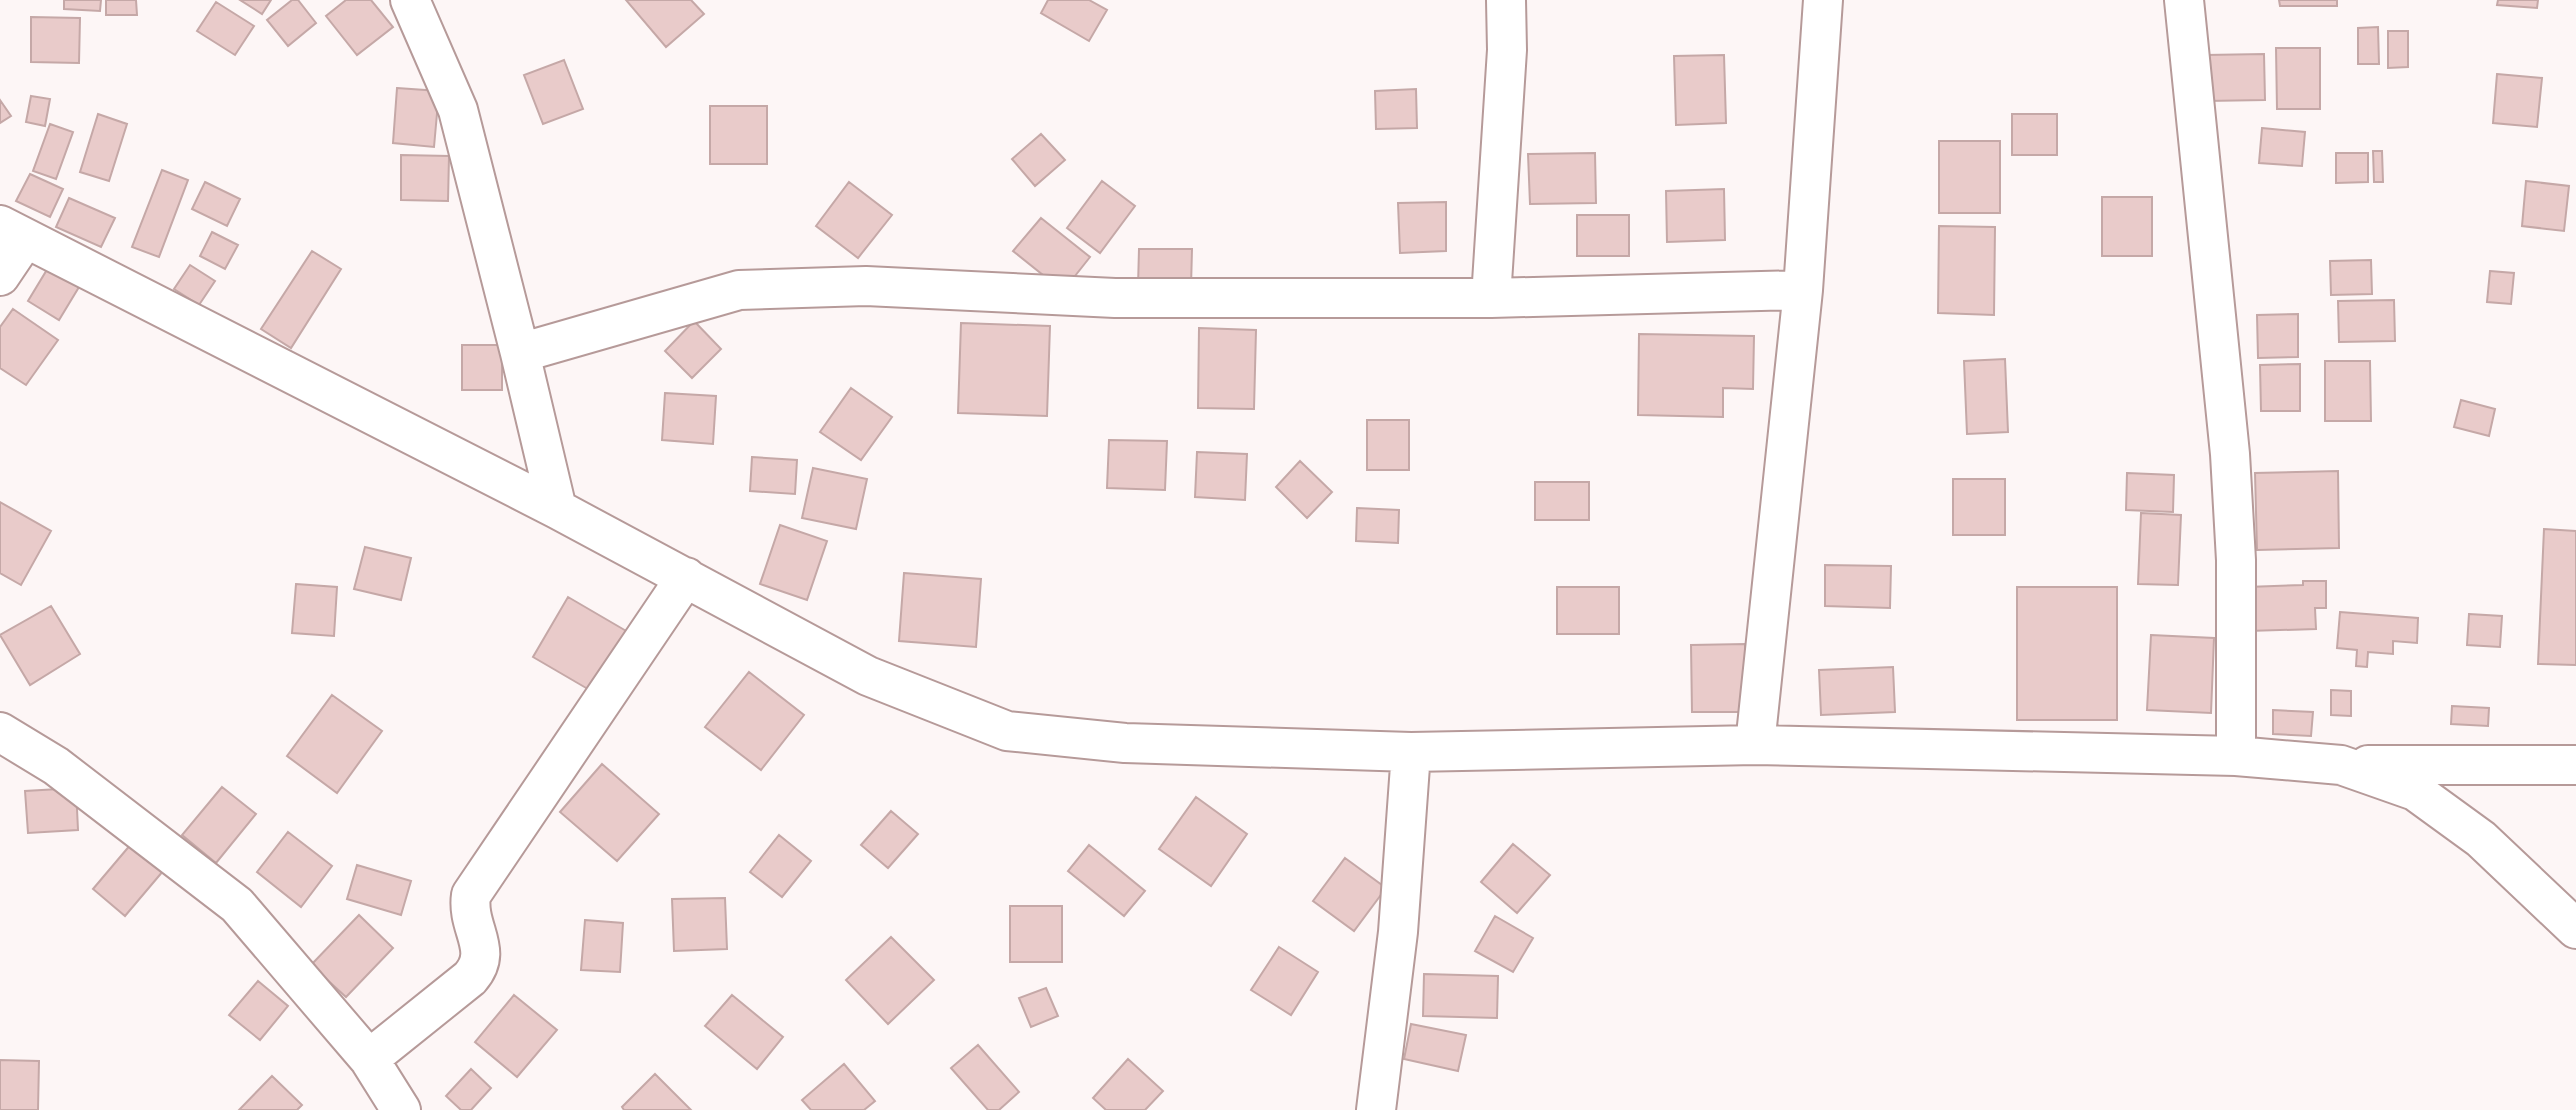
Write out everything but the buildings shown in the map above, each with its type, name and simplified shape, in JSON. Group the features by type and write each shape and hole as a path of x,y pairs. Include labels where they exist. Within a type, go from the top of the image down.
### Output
{"street":[{"path":"410,0 458,110 557,509"},
{"path":"1491,298 1507,50 1506,0"},
{"path":"1755,745 1803,290 1823,0"},
{"path":"2184,0 2230,454 2236,560 2236,756"},
{"path":"0,276 13,232 557,509 868,676 1007,731 1125,743 1411,752 1755,745 2236,756 2341,765 2576,765"},
{"path":"520,353 739,290 866,286 1115,298 1491,298 1803,290"},
{"path":"369,1059 480,967 483,953 471,920 471,895 686,577"},
{"path":"0,732 56,766 237,905 369,1059 401,1110"},
{"path":"1376,1110 1398,932 1411,752"},
{"path":"2341,765 2415,791 2481,839 2576,929"}]}
